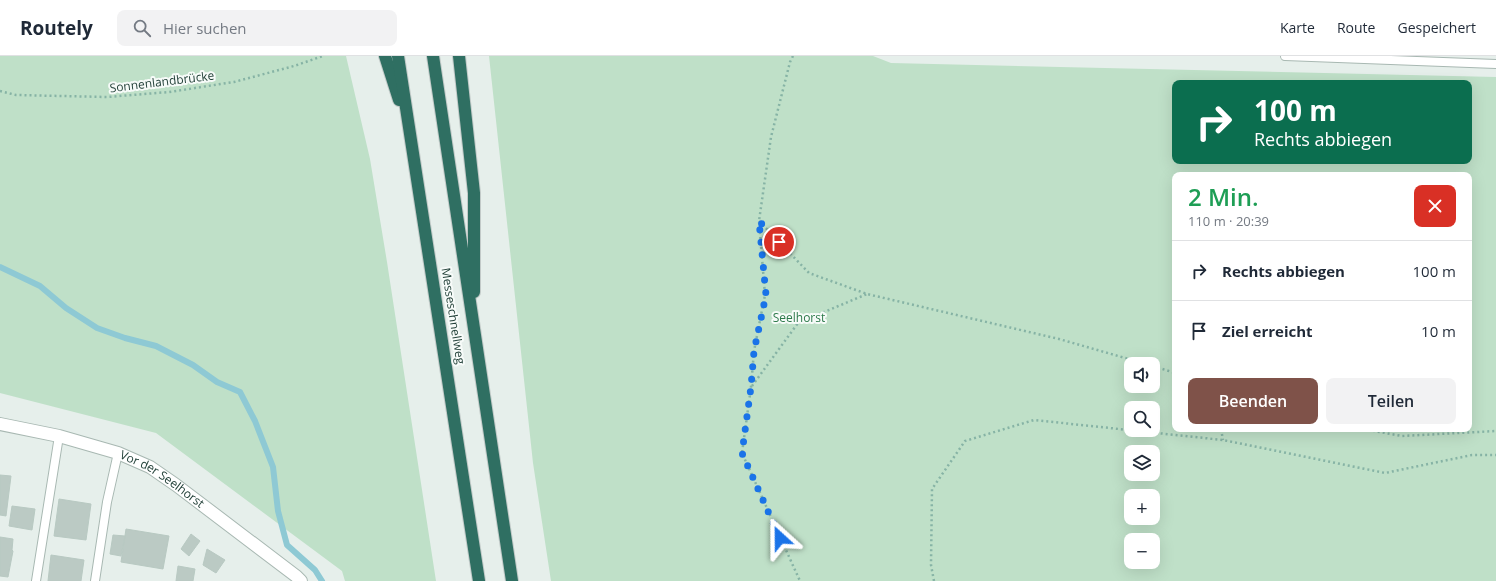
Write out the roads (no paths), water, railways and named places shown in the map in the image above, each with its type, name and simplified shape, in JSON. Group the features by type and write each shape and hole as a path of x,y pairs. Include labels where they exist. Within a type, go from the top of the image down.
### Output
{"highway":[{"path":"385,56 411,137"},
{"name":"Messeschnellweg","path":"398,56 479,581"},
{"name":"Messeschnellweg","path":"432,56 512,581"},
{"path":"459,56 474,193 474,333"}],"street":[{"name":"Vor der Seelhorst","path":"0,424 59,436 118,453 150,467 176,484 301,581"}],"lane":[{"path":"1285,56 1496,64"},
{"path":"36,581 59,436"},
{"path":"95,581 107,502 118,453"}],"waterway":[{"path":"0,267 40,286 66,308 97,328 125,338 156,346 193,365 217,382 240,392 255,421 273,467 278,511 287,545 315,570 322,581"}],"park label":[{"name":"Seelhorst","path":"799,318"}]}
